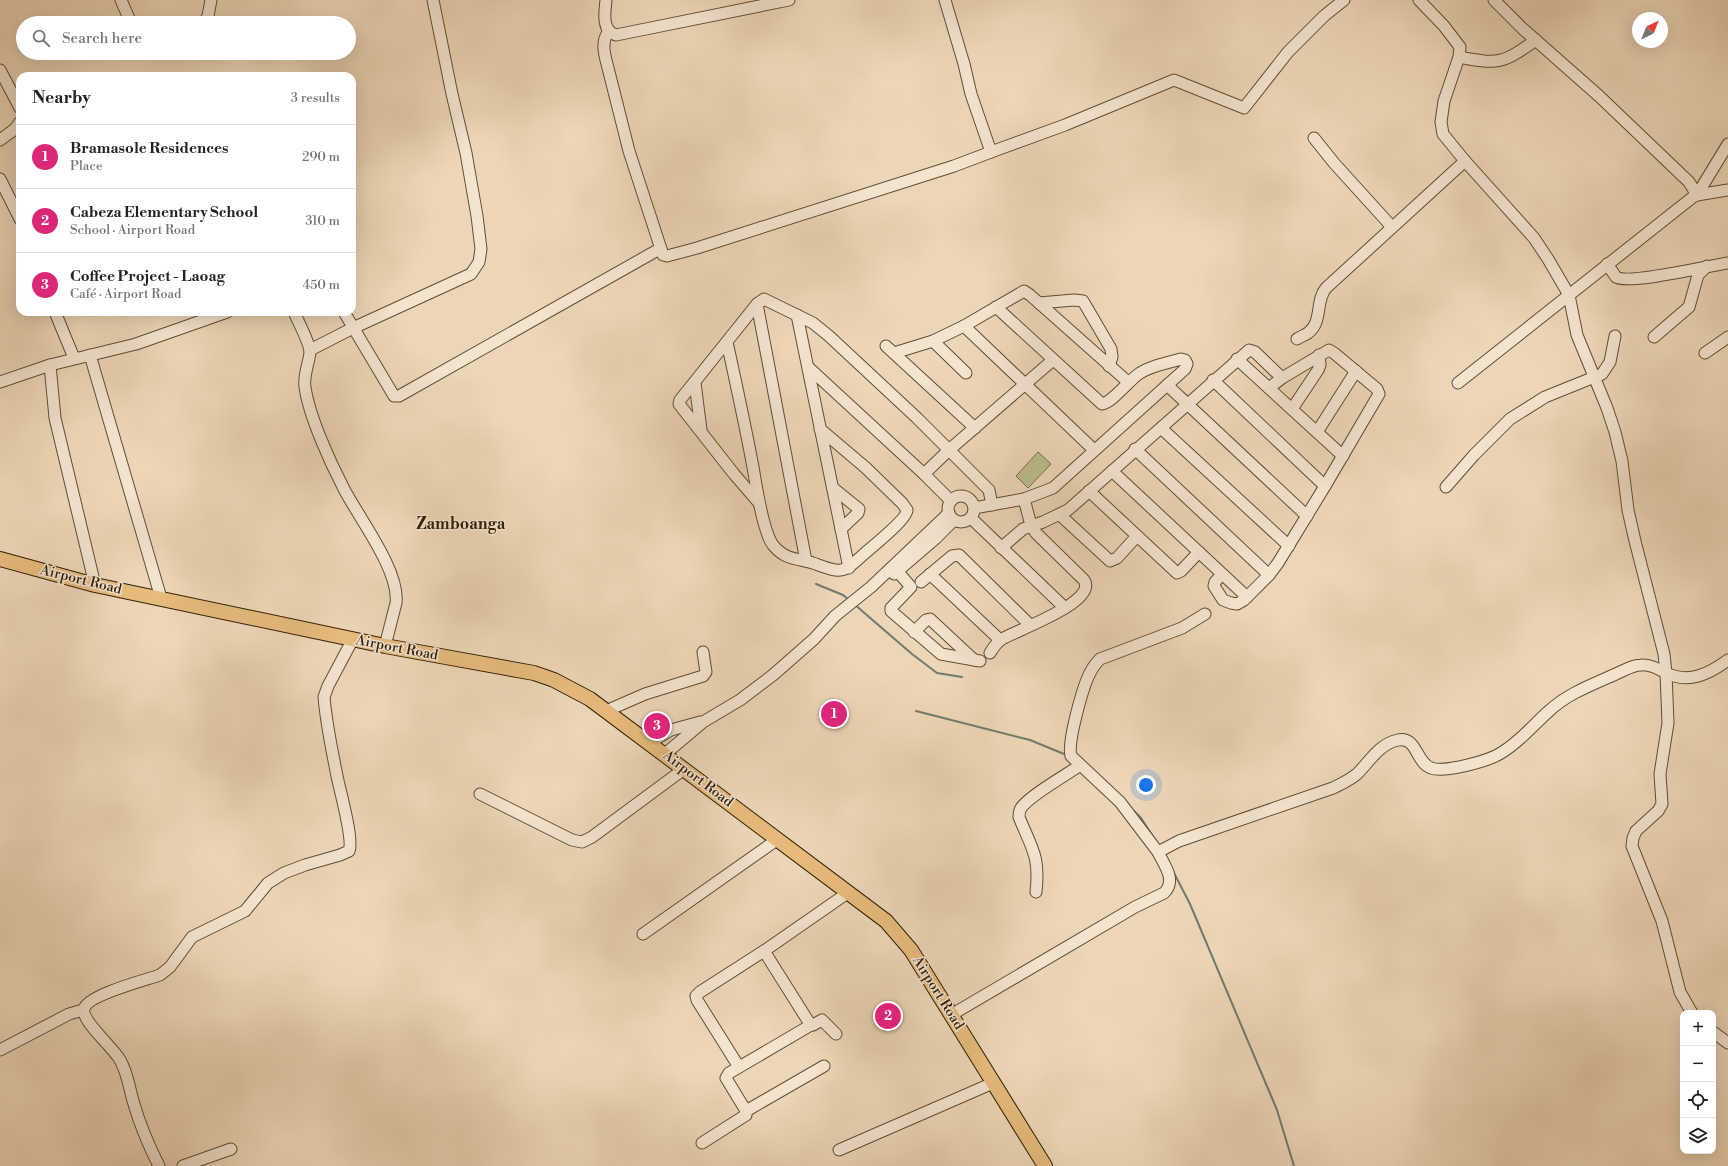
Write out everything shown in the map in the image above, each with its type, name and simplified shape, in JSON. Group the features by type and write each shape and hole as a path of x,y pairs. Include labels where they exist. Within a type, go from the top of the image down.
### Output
{"main road":[{"name":"Airport Road","path":"0,559 95,585 385,646 534,673 573,689 590,699 665,754 886,921 911,950 1045,1166"}],"street":[{"path":"121,0 128,16"},
{"path":"208,16 211,0"},
{"path":"385,646 396,603 395,584 386,562 344,489 312,416 304,386 306,368 314,348 353,328 471,274 477,266 481,249 477,216 466,153 452,94 433,0"},
{"path":"606,0 605,20 609,31 612,34 618,35 789,0"},
{"path":"945,0 964,64 971,94 991,152"},
{"path":"609,31 604,39 604,50 629,151 663,255 667,256 697,248 954,166 1079,120 1174,80 1244,108 1288,52 1324,16 1344,0"},
{"path":"1419,0 1458,42 1460,47 1459,57 1444,102 1441,128 1446,139 1534,238 1569,295 1577,335 1613,426 1622,461 1628,510 1664,654 1666,673 1668,723 1660,774 1662,804 1658,811 1636,831 1632,846 1662,921 1680,992 1690,1010"},
{"path":"1494,0 1599,96 1689,182 1696,195"},
{"path":"1459,57 1487,62 1502,60 1536,40"},
{"path":"0,70 16,100"},
{"path":"0,140 16,128"},
{"path":"1314,138 1339,169 1392,227"},
{"path":"1458,383 1696,195 1728,144"},
{"path":"1297,339 1308,332 1315,324 1322,293 1465,161"},
{"path":"0,179 16,211"},
{"path":"1696,195 1728,190"},
{"path":"346,316 394,396 399,396 544,315 628,265 661,249"},
{"path":"1607,264 1616,277 1624,279 1650,277 1728,263"},
{"path":"1654,337 1689,307 1698,275 1707,266"},
{"path":"975,428 890,350 933,341 964,326 1024,292 1040,303 1128,382"},
{"path":"760,502 734,474 701,430 679,404 680,400 757,304 764,299 813,323 829,336 989,490 992,505"},
{"path":"1040,303 1074,300 1083,301 1111,349 1112,357 1109,366"},
{"path":"757,304 806,561"},
{"path":"996,308 1102,404 1107,402 1140,372 1181,359 1185,360 1187,364 1185,369 1053,488 1024,499 992,505 972,513 961,522 951,516 948,506 951,501 958,497 965,497 971,501 972,513 1001,548 1065,608"},
{"path":"797,315 849,568"},
{"path":"57,316 74,358"},
{"path":"0,382 74,358 162,335 216,316"},
{"path":"296,316 314,348"},
{"path":"964,326 1094,450"},
{"path":"1446,487 1474,455 1510,419 1545,397 1595,378 1604,372 1610,362 1615,336"},
{"path":"1705,353 1728,337"},
{"path":"933,341 966,373"},
{"path":"728,342 768,537 773,546 787,557 838,571 849,568 906,515 907,510 902,503 866,468 820,429"},
{"path":"1001,548 1018,532 1031,525 1060,515 1068,510 1213,380 1251,349 1282,378"},
{"path":"1222,574 1215,582 1214,586 1223,600 1231,604 1237,604 1247,597 1269,575 1289,546 1379,394 1377,389 1356,371 1327,350 1282,378 1269,388"},
{"path":"90,355 161,598"},
{"path":"1292,409 1318,370 1320,365 1319,355"},
{"path":"1237,359 1343,456"},
{"path":"924,474 949,450 1053,360"},
{"path":"50,365 55,418 95,585"},
{"path":"808,367 924,474 951,501"},
{"path":"1317,432 1356,371"},
{"path":"1213,380 1325,486"},
{"path":"695,383 701,430"},
{"path":"1167,385 1307,516"},
{"path":"1161,428 1289,546"},
{"path":"1135,450 1269,575"},
{"path":"1112,471 1247,597"},
{"path":"832,488 859,509 858,513 841,530"},
{"path":"1089,492 1177,572 1181,571 1199,552"},
{"path":"990,653 1000,640 1072,604 1086,589 1085,582 1031,525 1024,499"},
{"path":"1060,515 1110,561 1117,558 1137,536"},
{"path":"871,587 881,583 898,572 951,516"},
{"path":"665,754 703,722 740,700 767,680 814,639 835,616 923,544"},
{"path":"921,582 952,556 959,555 1030,625"},
{"path":"898,572 911,587 890,610 914,632 941,654 977,660 930,619 926,620 914,632"},
{"path":"930,574 1000,640"},
{"path":"951,1015 1135,907 1164,893 1167,890 1171,881 1158,852 1120,802 1071,756 1070,745 1088,677 1095,664 1106,657 1128,650 1182,628 1205,614"},
{"path":"0,1050 69,1014 83,1010 91,1000 106,993 160,975 166,971 179,956 192,937 245,911 268,883 284,873 349,851 351,846 349,832 337,775 324,697 328,686 353,639"},
{"path":"606,711 645,694 703,676 706,672 703,652"},
{"path":"1158,852 1179,841 1333,788 1351,779 1374,754 1393,742 1407,740 1411,743 1423,762 1431,768 1443,769 1475,763 1501,753 1521,738 1559,702 1642,664 1680,678 1690,678 1703,674 1728,660"},
{"path":"649,743 672,730 703,722"},
{"path":"1036,892 1038,870 1035,853 1019,817 1019,812 1021,808 1031,799 1080,766"},
{"path":"480,794 572,840 582,842 592,837 684,769"},
{"path":"643,934 778,839"},
{"path":"739,1066 710,1022 696,996 849,892"},
{"path":"764,951 811,1025"},
{"path":"83,1010 85,1018 116,1053 122,1063 138,1117 159,1166"},
{"path":"702,1143 744,1118 747,1114 726,1078 729,1073 822,1020 836,1034"},
{"path":"1716,1034 1728,1042"},
{"path":"746,1111 824,1066"},
{"path":"839,1150 993,1083"},
{"path":"183,1166 231,1149"}],"shaded area":[{"path":"1038,452 1051,464 1028,488 1016,476"}],"waterway":[{"path":"816,584 843,595 849,600"},
{"path":"854,604 912,654 937,673 962,677"},
{"path":"916,711 1030,740 1064,754"},
{"path":"1133,810 1141,818 1154,838"},
{"path":"1173,871 1190,904 1277,1110 1294,1166"}],"place":[{"name":"Bramasole Residences","path":"834,714"},
{"name":"Coffee Project - Laoag","path":"657,726"},
{"name":"Cabeza Elementary School","path":"888,1016"}],"district":[{"name":"Zamboanga","path":"461,524"}]}
